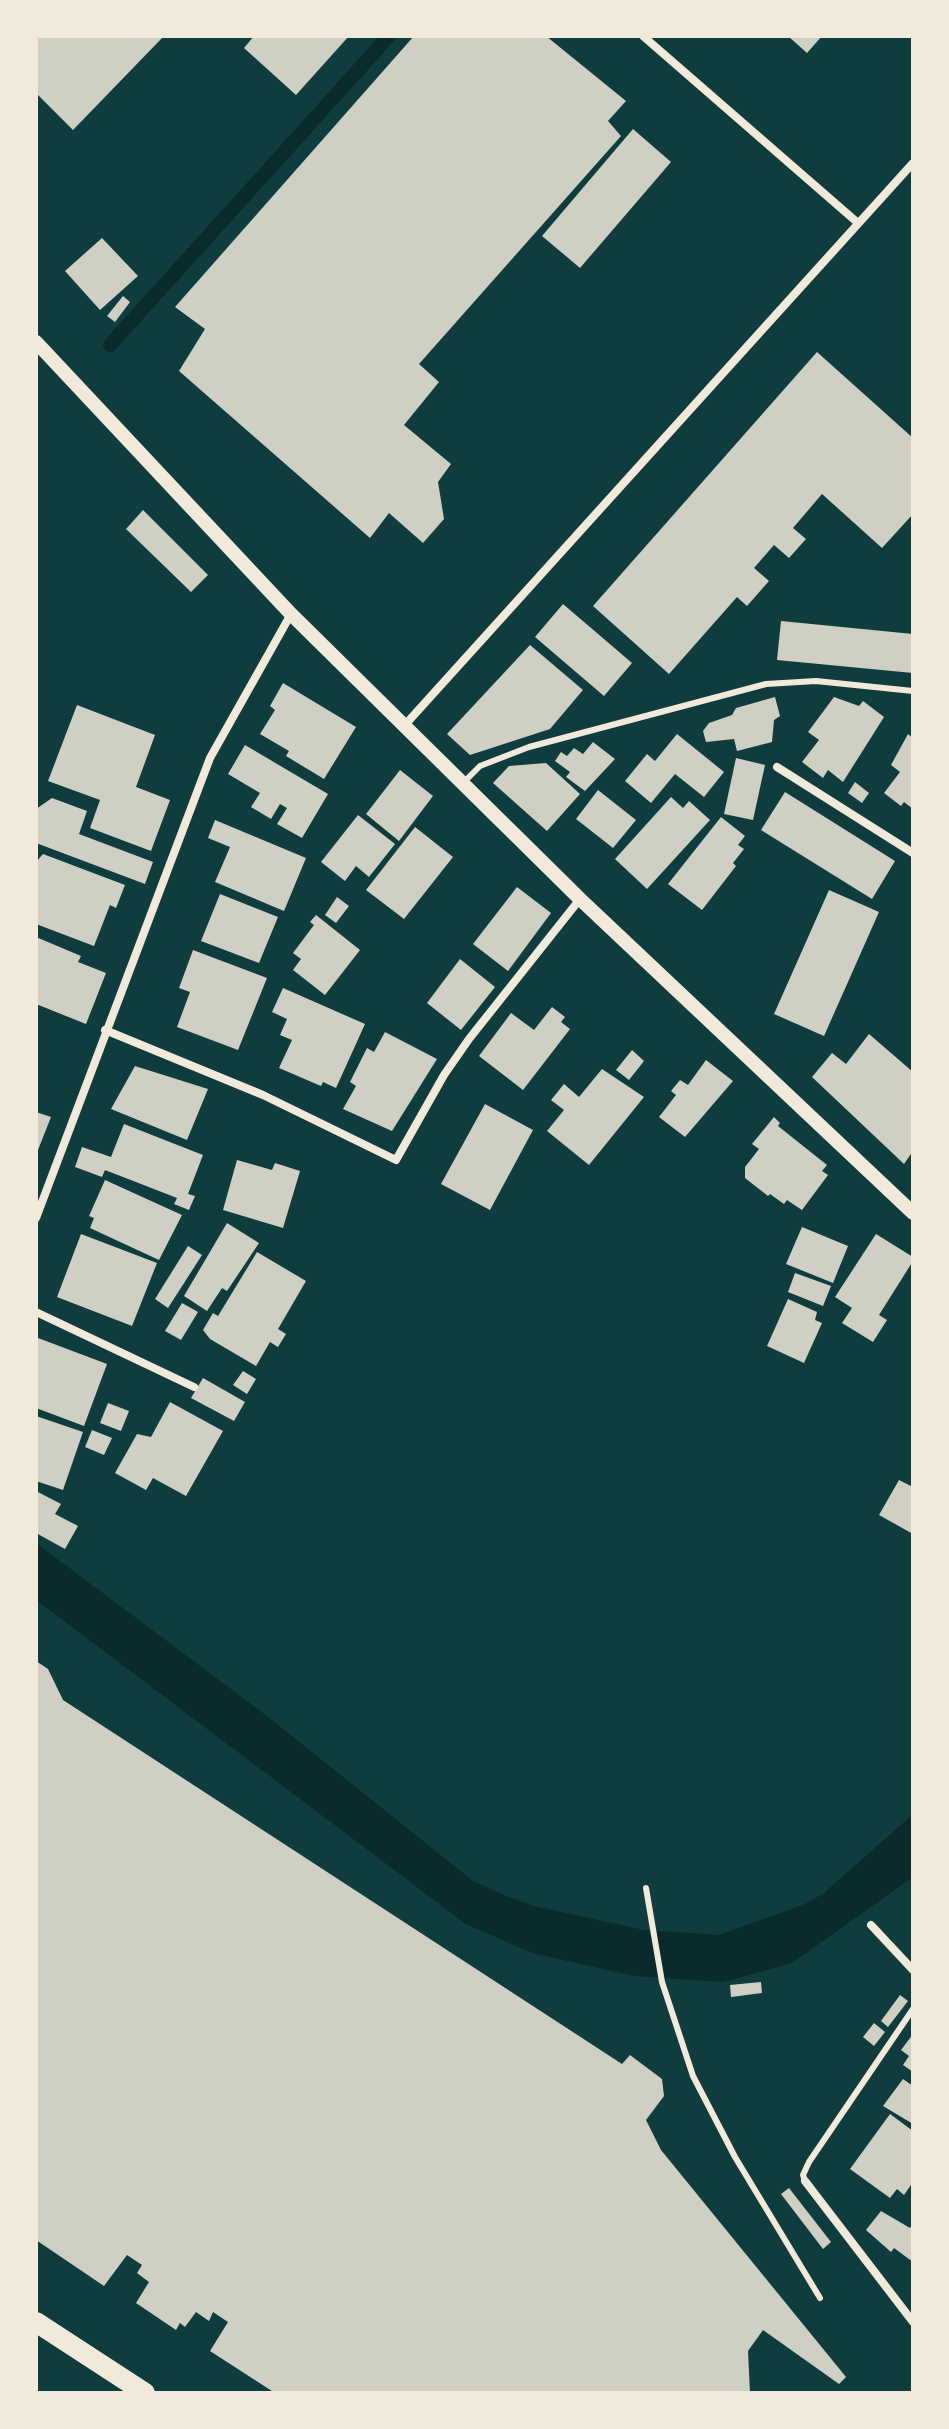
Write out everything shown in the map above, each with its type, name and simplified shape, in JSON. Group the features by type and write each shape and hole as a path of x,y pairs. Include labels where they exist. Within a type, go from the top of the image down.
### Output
{"main road":[{"path":"36,2322 145,2393"}],"street":[{"path":"643,36 858,223"},
{"path":"404,726 913,163"},
{"path":"36,342 291,614 462,784 580,899 911,1206"},
{"path":"36,1218 210,758 291,614"},
{"path":"777,767 913,853"},
{"path":"105,1030 263,1095 396,1160 444,1075 469,1039 580,899"},
{"path":"36,1312 194,1387"},
{"path":"871,1925 913,1970"},
{"path":"805,2181 913,2322"}],"lane":[{"path":"462,784 480,766 529,747 766,684 816,681 913,691"},
{"path":"647,1892 662,1982 693,2076 735,2157 820,2298"},
{"path":"805,2181 803,2175 809,2162 913,2009"}],"water":[{"path":"36,1543 267,1716 473,1881 504,1895 534,1906 644,1930 719,1935 805,1904 824,1893 913,1814 913,1877 792,1963 723,1982 634,1976 532,1953 466,1924 36,1600"}],"building":[{"path":"36,36 164,36 73,130 36,93"},
{"path":"254,36 349,36 296,95 244,48"},
{"path":"414,36 546,36 626,101 608,121 621,136 419,364 439,382 404,425 451,464 438,482 444,519 423,543 389,513 370,538 179,371 205,329 175,307"},
{"path":"788,36 822,36 807,53"},
{"path":"633,129 671,162 580,268 542,236"},
{"path":"102,238 138,276 100,310 65,271"},
{"path":"123,296 130,302 115,322 107,316"},
{"path":"817,352 913,438 913,514 882,548 822,494 793,528 806,539 789,558 774,545 754,568 769,581 747,606 737,597 669,674 593,606"},
{"path":"143,510 208,575 191,592 126,529"},
{"path":"563,604 632,663 604,696 535,637"},
{"path":"781,621 913,634 913,673 777,660"},
{"path":"530,645 583,690 550,729 470,755 447,734"},
{"path":"283,683 356,727 324,779 286,756 289,751 260,734 275,710 270,706"},
{"path":"775,697 780,716 774,720 772,742 737,751 734,739 706,742 703,731 709,723 732,715 736,708"},
{"path":"834,697 859,706 863,701 884,717 843,782 828,770 823,778 802,762 819,740 808,732"},
{"path":"77,705 155,735 136,787 170,800 151,851 90,828 100,800 48,781"},
{"path":"677,734 724,772 704,797 675,774 651,803 625,781 647,754 655,761"},
{"path":"908,734 913,738 913,809 904,802 901,806 884,793 900,772 891,765"},
{"path":"593,742 615,759 585,791 566,777 570,772 555,761 561,752 567,756 574,748 583,754"},
{"path":"245,745 328,794 302,838 277,824 287,808 280,804 271,819 251,807 260,793 228,774"},
{"path":"736,758 765,765 753,820 724,814"},
{"path":"546,763 580,794 547,831 493,783 509,766"},
{"path":"400,770 433,796 399,841 366,814"},
{"path":"855,782 869,793 862,803 848,793"},
{"path":"598,790 636,820 613,848 576,819"},
{"path":"785,792 895,861 872,899 761,830"},
{"path":"671,797 683,808 689,801 710,820 647,889 615,859"},
{"path":"52,798 87,811 79,834 153,862 145,884 36,843 36,809"},
{"path":"358,815 395,844 369,877 356,866 345,881 321,862"},
{"path":"721,817 745,836 738,845 744,849 733,863 736,866 702,910 668,884"},
{"path":"215,820 306,858 284,911 215,882 230,847 208,838"},
{"path":"415,827 453,857 404,919 366,890"},
{"path":"43,854 125,885 116,908 110,905 94,946 36,924 36,862"},
{"path":"517,887 551,913 508,971 473,944"},
{"path":"829,890 879,912 824,1036 774,1014"},
{"path":"220,894 278,917 259,963 201,941"},
{"path":"337,897 349,906 336,923 325,915"},
{"path":"316,915 360,950 325,995 293,970 301,959 293,953 314,925 310,922"},
{"path":"36,937 81,956 78,962 106,973 86,1024 36,1004"},
{"path":"193,950 267,978 238,1050 177,1027 190,992 179,988"},
{"path":"460,959 495,987 461,1030 427,1003"},
{"path":"283,988 365,1024 336,1088 323,1082 321,1086 279,1068 292,1040 280,1035 287,1019 272,1012"},
{"path":"552,1007 565,1017 561,1022 570,1029 523,1090 479,1056 511,1013 534,1030"},
{"path":"385,1032 437,1059 392,1131 343,1109 356,1086 350,1082 367,1048 374,1052"},
{"path":"869,1034 913,1072 913,1151 904,1164 812,1077 832,1053 846,1064"},
{"path":"632,1050 644,1061 629,1080 616,1070"},
{"path":"706,1060 733,1081 685,1137 659,1117 676,1095 671,1091 680,1080 688,1085"},
{"path":"135,1066 208,1089 187,1140 111,1109"},
{"path":"602,1069 644,1097 589,1165 547,1131 564,1110 551,1100 564,1084 579,1097"},
{"path":"485,1104 533,1130 490,1210 441,1184"},
{"path":"36,1112 51,1117 36,1155"},
{"path":"774,1117 780,1123 778,1126 827,1165 822,1171 828,1175 802,1210 787,1200 784,1204 770,1194 768,1196 745,1178 745,1167 759,1149 752,1144"},
{"path":"124,1124 203,1155 188,1194 195,1196 189,1210 174,1204 177,1198 105,1170 102,1177 75,1167 82,1147 111,1157"},
{"path":"237,1160 272,1170 275,1163 300,1171 283,1228 223,1210"},
{"path":"105,1180 182,1215 159,1260 90,1228 94,1218 89,1216"},
{"path":"227,1223 259,1243 227,1291 222,1288 207,1311 184,1296"},
{"path":"802,1227 848,1246 833,1283 786,1264"},
{"path":"81,1234 157,1263 132,1326 57,1297"},
{"path":"876,1234 913,1257 913,1261 879,1315 887,1320 873,1342 842,1323 852,1308 835,1297"},
{"path":"188,1246 202,1255 168,1308 155,1299"},
{"path":"257,1252 306,1281 278,1329 286,1334 278,1347 270,1342 256,1366 210,1339 203,1330 213,1313 218,1316"},
{"path":"795,1273 831,1286 823,1306 788,1292"},
{"path":"788,1299 817,1312 815,1320 822,1323 804,1363 767,1346"},
{"path":"182,1303 198,1312 181,1340 165,1331"},
{"path":"38,1338 107,1364 84,1426 36,1408"},
{"path":"243,1371 256,1379 247,1394 233,1385"},
{"path":"203,1378 245,1402 234,1421 191,1398"},
{"path":"170,1402 223,1431 186,1496 153,1478 146,1490 115,1473 137,1434 151,1437"},
{"path":"108,1403 129,1411 121,1431 100,1423"},
{"path":"36,1416 83,1432 63,1490 36,1481"},
{"path":"92,1430 112,1438 104,1455 85,1447"},
{"path":"899,1480 913,1487 913,1534 879,1515"},
{"path":"36,1491 61,1504 55,1514 78,1526 65,1549 36,1533"},
{"path":"36,1661 48,1669 63,1700 622,2064 630,2055 662,2079 664,2096 646,2120 661,2150 846,2377 839,2384 763,2330 748,2351 750,2393 275,2393 210,2351 228,2322 213,2312 209,2321 196,2312 185,2327 180,2323 176,2330 136,2303 149,2282 137,2273 142,2265 127,2255 104,2286 36,2240"},
{"path":"761,1982 762,1993 731,1997 730,1985"},
{"path":"900,1995 908,2001 888,2027 881,2021"},
{"path":"874,2023 885,2032 874,2046 863,2037"},
{"path":"913,2034 913,2072 903,2065 909,2056 901,2050"},
{"path":"903,2079 913,2086 913,2124 883,2106"},
{"path":"890,2114 913,2131 913,2182 904,2195 897,2189 890,2198 850,2169"},
{"path":"789,2188 831,2242 823,2249 781,2194"},
{"path":"881,2211 910,2228 913,2223 913,2262 894,2248 891,2252 866,2230"}],"waterway":[{"path":"110,345 389,36"}]}
